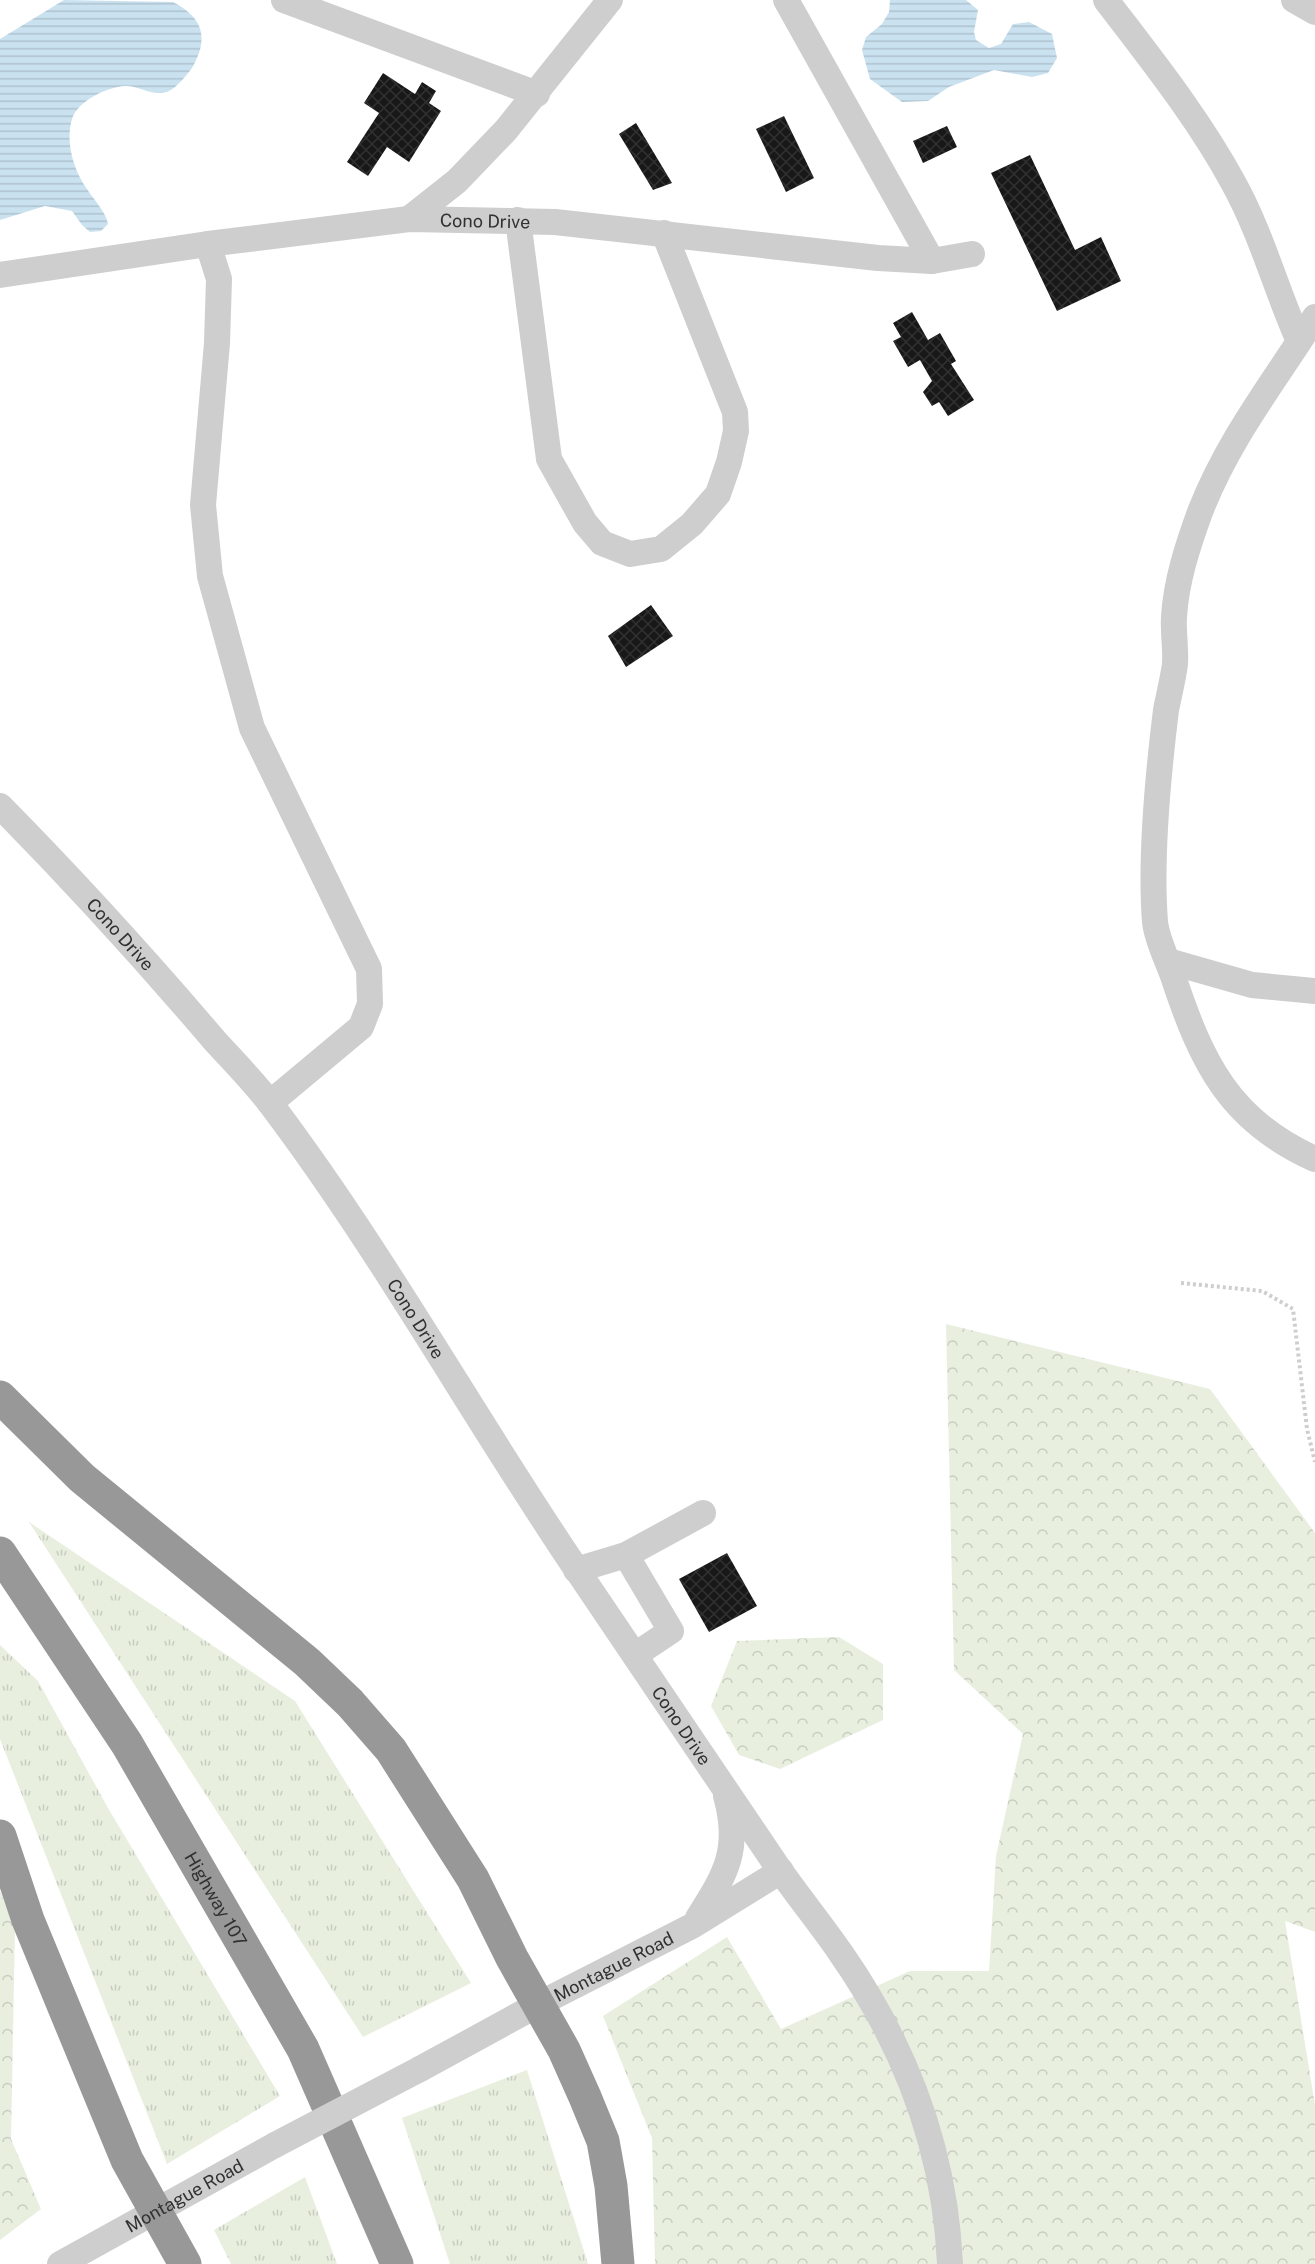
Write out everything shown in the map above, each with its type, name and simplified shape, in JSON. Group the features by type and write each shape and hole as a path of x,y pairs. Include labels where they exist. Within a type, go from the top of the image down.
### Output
{"highway":[{"path":"0,1397 82,1478 307,1662 350,1703 391,1750 473,1879 512,1958 564,2050 603,2141 611,2186 618,2264"},
{"name":"Highway 107","path":"0,1553 127,1744 303,2049 397,2264"},
{"path":"0,1836 28,1920 127,2160 185,2264"}],"street":[{"path":"284,0 537,94"},
{"path":"409,219 457,181 537,94 610,0"},
{"path":"786,0 932,261"},
{"path":"1106,0 1169,84 1234,184 1269,259 1299,341"},
{"path":"1294,0 1315,12"},
{"name":"Cono Drive","path":"0,275 208,244 409,219 518,220 664,233 878,258 932,261 972,254"},
{"path":"518,220 549,459 591,530 602,543 630,554 661,549 692,524 718,494 736,431 735,412 664,233"},
{"path":"208,244 219,279 217,343 203,505 210,576 252,728 369,969 370,1004 361,1027 270,1103"},
{"path":"1315,317 1250,413 1223,461 1191,539 1178,590 1173,638 1175,662 1167,710 1156,821 1155,924 1188,1022 1213,1072 1249,1119 1294,1150 1315,1159"},
{"name":"Cono Drive","path":"0,807 87,893 270,1103 334,1191 576,1570 781,1871"},
{"path":"1168,961 1252,986 1315,991"},
{"path":"576,1570 626,1556 703,1513"},
{"path":"626,1556 671,1631 635,1655"},
{"path":"692,1926 722,1881 730,1858 733,1839 732,1817 723,1784"},
{"path":"781,1871 841,1953 876,2008 914,2086 928,2127 940,2179 949,2231 950,2264"},
{"name":"Montague Road","path":"60,2264 274,2145 539,2004 692,1926 781,1871"}],"path":[{"path":"1181,1283 1262,1291 1293,1309 1307,1429 1315,1462"}],"green space":[{"path":"946,1324 1210,1389 1315,1533 1315,1932 1285,1921 1315,2105 1315,2264 655,2264 652,2138 603,2016 727,1937 781,2029 910,1971 989,1971 996,1856 1023,1734 954,1670"},
{"path":"29,1522 295,1701 471,1983 363,2037"},
{"path":"839,1637 883,1664 883,1720 780,1769 739,1755 711,1706 737,1641"},
{"path":"0,1645 38,1681 108,1808 280,2096 167,2164 0,1739"},
{"path":"0,1891 15,1927 11,2139 41,2209 0,2240"},
{"path":"527,2070 588,2264 450,2264 402,2118"},
{"path":"305,2177 337,2264 231,2264 214,2230"}],"water":[{"path":"64,0 173,2 191,15 201,30 201,48 192,68 169,91 158,93 130,86 117,87 86,101 75,112 70,128 70,147 82,182 107,220 108,224 101,231 90,232 72,211 45,206 0,220 0,39"},
{"path":"890,0 966,0 978,10 974,32 976,40 989,48 1001,44 1013,24 1029,22 1052,34 1057,58 1048,73 1032,77 994,70 949,87 928,101 902,102 870,79 862,50 866,37 882,24 889,12"}],"building":[{"path":"383,73 415,94 422,82 436,91 429,103 441,111 409,162 387,147 368,176 347,162 379,113 364,103"},
{"path":"784,116 814,178 786,192 756,129"},
{"path":"636,123 672,183 653,190 619,134"},
{"path":"947,126 957,147 923,163 913,141"},
{"path":"1030,155 1075,250 1101,237 1121,281 1057,311 991,173"},
{"path":"912,312 928,340 940,333 956,361 951,364 974,400 948,416 939,402 932,406 923,392 932,381 920,360 908,367 893,341 901,337 893,323"},
{"path":"651,605 673,636 626,667 608,636"},
{"path":"727,1553 757,1606 709,1632 679,1579"}]}
